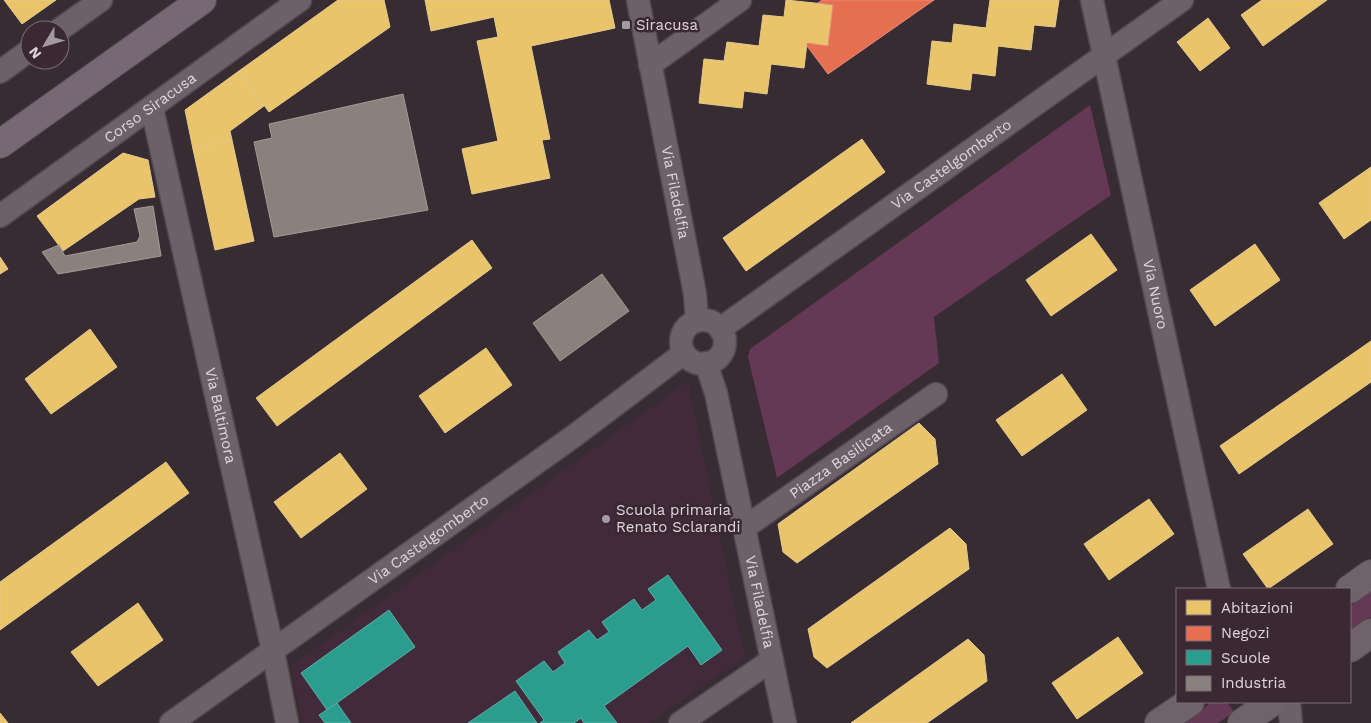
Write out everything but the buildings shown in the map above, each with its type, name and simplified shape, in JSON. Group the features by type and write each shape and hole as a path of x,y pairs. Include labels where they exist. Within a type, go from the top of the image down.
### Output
{"main road":[{"path":"0,144 202,0"},
{"path":"1351,588 1371,574"},
{"path":"1351,647 1371,633"},
{"path":"1159,723 1189,703"},
{"path":"1242,723 1271,703"}],"street":[{"path":"70,22 101,0"},
{"name":"Corso Siracusa","path":"0,216 300,0"},
{"name":"Via Filadelfia","path":"638,0 696,294 697,321"},
{"path":"650,65 740,0"},
{"name":"Via Nuoro","path":"1092,0 1219,588"},
{"name":"Via Castelgomberto","path":"720,329 1182,0"},
{"path":"0,72 20,57"},
{"name":"Via Baltimora","path":"152,108 273,651 287,723"},
{"path":"704,320 712,322 720,329 724,338 724,345 722,353 716,359 706,364 691,360 684,353 681,345 682,335 688,326 697,321 704,320"},
{"name":"Via Castelgomberto","path":"171,723 574,436 684,353"},
{"name":"Via Filadelfia","path":"706,364 716,393 785,723"},
{"name":"Piazza Basilicata","path":"744,528 936,394"},
{"path":"680,723 772,660"},
{"path":"1289,703 1291,723"}],"shaded area":[{"path":"1090,105 1111,195 934,317 939,363 777,478 748,357 750,349"},
{"name":"Scuola primaria Renato Sclarandi","path":"688,381 745,657 650,723 303,723 291,666"},
{"path":"1371,591 1371,617 1351,631 1351,605"},
{"path":"1211,703 1228,703 1234,712 1218,723 1182,723"}],"place":[{"name":"Siracusa","path":"626,25"},
{"name":"Scuola primaria Renato Sclarandi","path":"606,519"}]}
